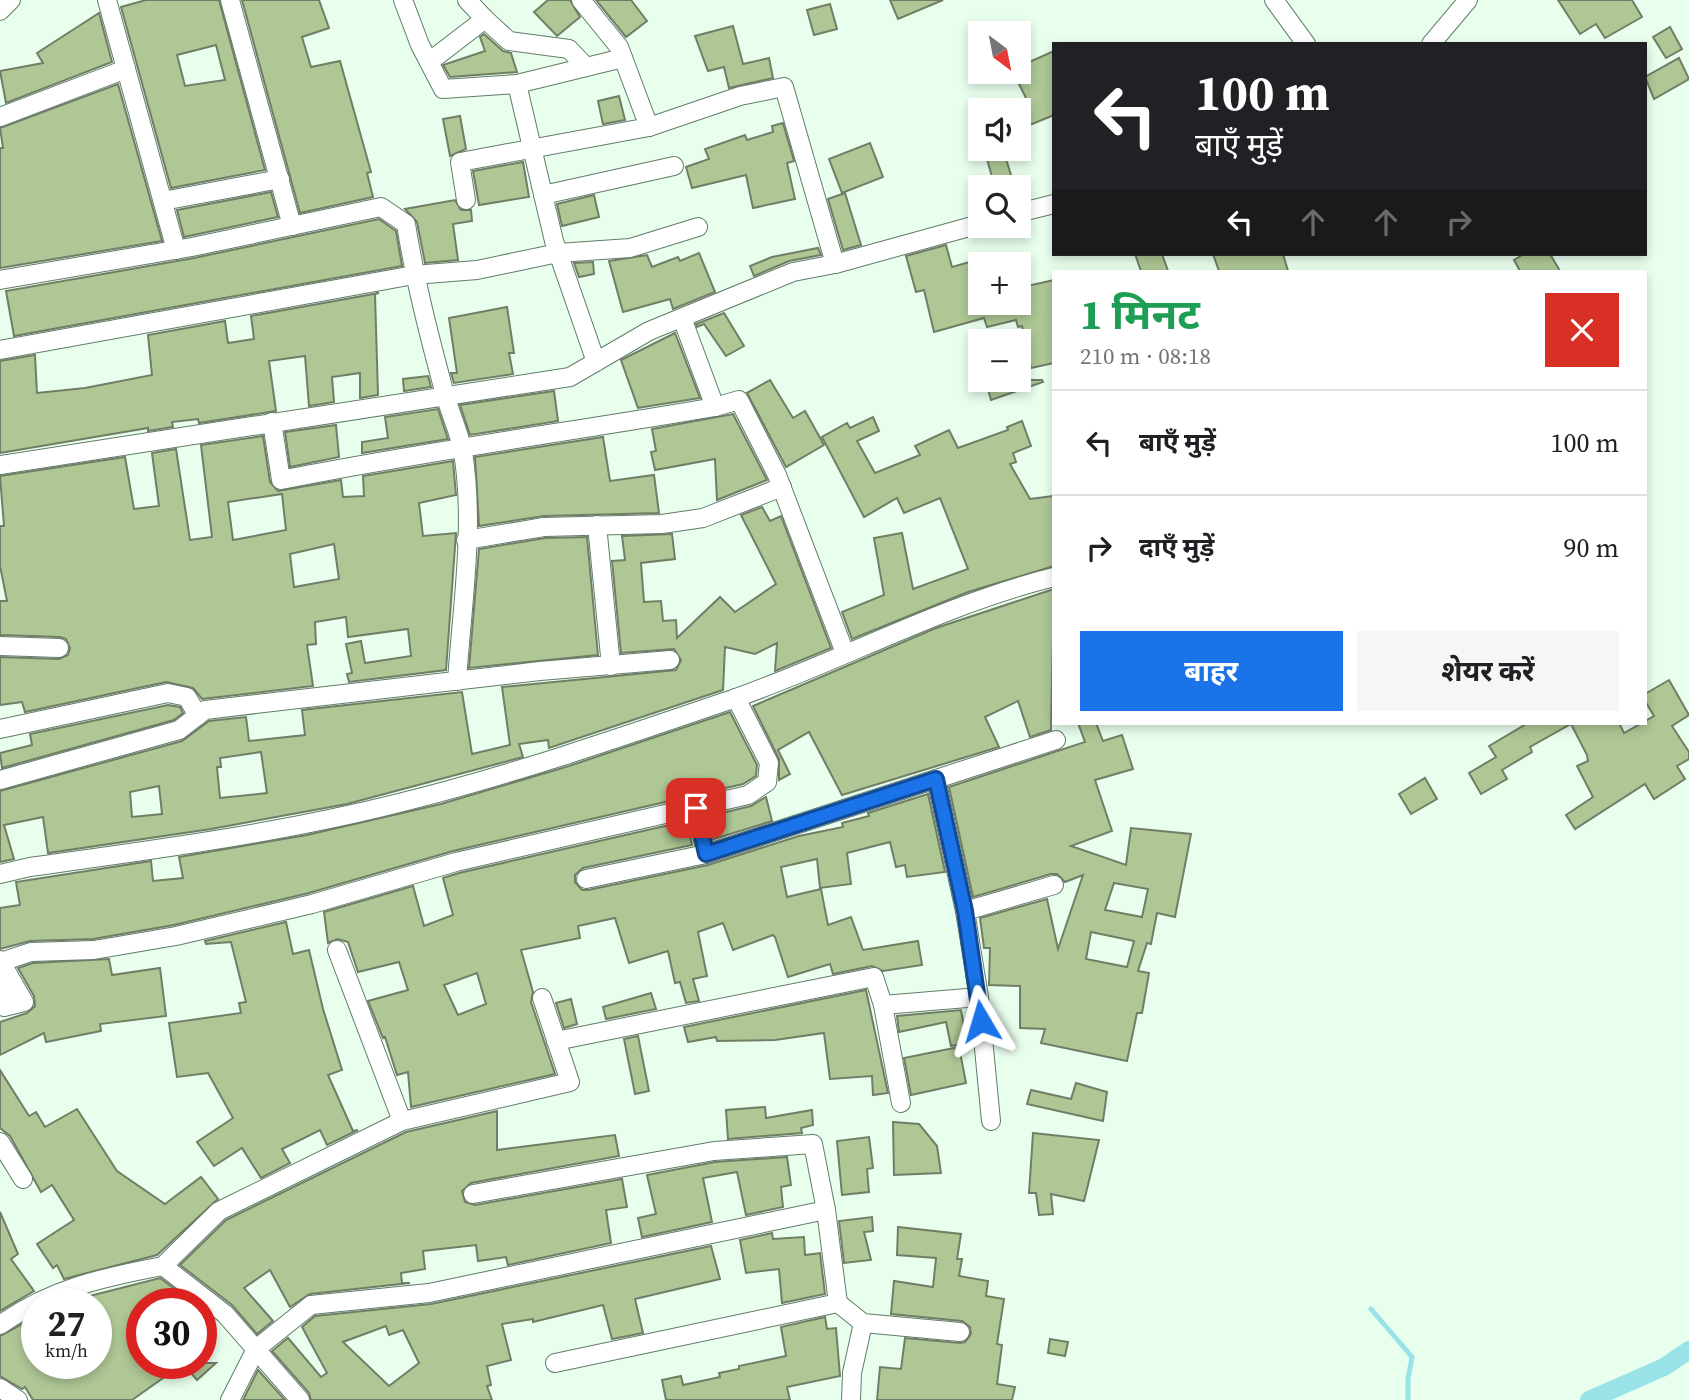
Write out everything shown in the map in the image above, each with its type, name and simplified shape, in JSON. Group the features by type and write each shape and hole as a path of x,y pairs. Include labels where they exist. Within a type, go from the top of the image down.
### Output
{"street":[{"path":"0,11 11,0"},
{"path":"107,0 176,250"},
{"path":"230,0 292,226"},
{"path":"403,0 443,89 517,83 623,58"},
{"path":"467,0 509,41 569,49 586,67"},
{"path":"581,0 619,47 649,127"},
{"path":"1433,42 1468,0"},
{"path":"1280,3 1305,42"},
{"path":"429,62 485,19"},
{"path":"0,117 126,69"},
{"path":"517,83 558,253 596,362"},
{"path":"466,200 460,162 649,127 740,96 785,87 835,264"},
{"path":"542,195 674,166"},
{"path":"163,201 280,179"},
{"path":"1031,210 1052,204"},
{"path":"0,280 176,250 381,207 406,224 414,275 445,395 462,448 467,482 457,681"},
{"path":"0,349 414,275 477,270 558,253 629,248 698,226"},
{"path":"0,466 570,377 649,331 793,272 835,264 968,227"},
{"path":"682,318 715,407"},
{"path":"272,422 281,480 403,456 715,407 739,400 782,487 845,653"},
{"path":"466,540 521,530 662,524 703,518 782,487"},
{"path":"597,525 611,666"},
{"path":"0,874 30,867 223,840 395,804 571,752 736,698 997,591 1052,577"},
{"path":"0,646 59,648"},
{"path":"0,780 179,730 205,710 670,660"},
{"path":"0,729 168,693 187,698 198,716"},
{"path":"2,1008 0,961 31,951 94,950 176,936 312,904 456,862 748,795 767,782 769,763 736,698"},
{"path":"586,879 706,854 1056,740"},
{"path":"936,779 965,911 979,997 991,1121"},
{"path":"696,808 706,854"},
{"path":"965,911 1054,885"},
{"path":"337,950 402,1121"},
{"path":"556,1041 874,977 883,1005 901,1103"},
{"path":"883,1005 979,997"},
{"path":"0,1325 28,1305 91,1280 163,1266 219,1211 402,1121 570,1082 542,998"},
{"path":"0,1142 23,1179"},
{"path":"473,1194 714,1150 813,1144 826,1210 838,1303 863,1323 960,1332"},
{"path":"230,1400 256,1349 311,1305 429,1293 826,1210"},
{"path":"163,1266 225,1314 300,1400"},
{"path":"555,1363 838,1303"},
{"path":"851,1400 852,1373 863,1323"},
{"path":"0,1388 18,1400"}],"building":[{"path":"146,0 219,0 265,170 171,188 121,7","holes":["216,45 225,80 185,86 177,55"]},
{"path":"242,0 319,0 329,28 302,37 311,67 340,61 371,172 367,173 373,197 300,213"},
{"path":"548,0 570,0 580,17 557,36 534,12"},
{"path":"596,0 631,0 647,21 626,37"},
{"path":"890,0 943,0 898,19"},
{"path":"1558,0 1632,0 1642,17 1605,38 1596,24 1580,34"},
{"path":"830,4 837,29 814,35 807,10"},
{"path":"99,13 112,62 6,103 0,71 43,63 37,53"},
{"path":"733,26 743,64 769,58 773,78 729,88 724,67 708,71 695,36"},
{"path":"1670,27 1682,49 1666,58 1653,37"},
{"path":"484,34 503,51 511,53 517,72 450,77 443,65 485,51 480,37"},
{"path":"1052,52 1052,116 1031,125 1031,98 1026,98 1019,84 1031,84 1031,61"},
{"path":"1679,58 1689,79 1654,99 1647,76"},
{"path":"118,84 162,241 0,268 0,148 3,148 0,128"},
{"path":"619,96 625,120 603,124 598,101"},
{"path":"460,116 466,149 450,156 443,119"},
{"path":"783,123 794,161 787,163 795,199 753,208 746,175 692,188 686,167 709,159 705,149 745,135 747,140 773,132 772,126"},
{"path":"870,143 883,177 842,193 829,159"},
{"path":"987,161 1007,161 1011,175 992,175"},
{"path":"523,162 529,197 479,205 473,171"},
{"path":"271,192 278,217 184,237 177,210"},
{"path":"845,193 861,245 843,250 828,199"},
{"path":"594,195 599,217 562,226 557,204"},
{"path":"455,200 461,210 471,210 472,221 453,224 458,260 425,263 417,222 405,209"},
{"path":"379,219 396,231 402,266 14,336 6,291 194,258"},
{"path":"946,245 952,267 968,262 968,315 1031,315 1031,285 1052,280 1052,363 1031,368 1031,329 1018,327 1016,320 987,327 984,318 934,332 924,290 916,292 906,256"},
{"path":"818,248 821,255 789,261 754,276 750,266 772,257"},
{"path":"699,253 715,292 673,309 670,299 623,312 609,261 647,255 652,267 678,257 680,261"},
{"path":"1136,256 1163,256 1168,270 1141,270"},
{"path":"1214,256 1284,256 1288,270 1219,270"},
{"path":"1521,256 1551,256 1559,270 1519,270 1514,260"},
{"path":"593,262 594,274 579,277 574,263"},
{"path":"379,293 375,294 378,395 360,398 360,373 332,377 334,402 309,406 305,356 269,361 276,411 199,423 198,419 172,422 173,427 148,431 148,428 0,453 0,361 35,355 37,393 85,388 152,375 148,335 225,321 228,343 254,339 251,316"},
{"path":"507,307 514,353 509,353 513,374 454,383 451,373 457,373 449,318"},
{"path":"724,313 744,346 726,356 704,324 697,327 696,324"},
{"path":"675,333 700,398 638,408 621,360"},
{"path":"428,376 431,387 404,391 403,379"},
{"path":"770,380 793,418 805,411 824,445 786,467 747,393"},
{"path":"1031,380 1043,382 1031,386"},
{"path":"554,391 558,421 470,435 460,405"},
{"path":"989,392 1014,392 991,400"},
{"path":"438,409 448,439 362,453 362,442 388,438 385,417"},
{"path":"733,414 767,480 717,500 715,459 655,470 651,452 656,451 652,429"},
{"path":"873,417 879,431 857,441 875,473 920,455 915,446 949,430 958,448 1008,430 1007,427 1022,421 1031,446 1013,453 1016,462 1010,464 1030,499 1052,496 1052,567 968,592 852,639 842,612 884,595 874,538 902,533 913,589 968,569 940,498 904,513 897,498 864,517 822,437 847,423 850,428"},
{"path":"336,425 339,457 290,467 285,432"},
{"path":"263,436 270,482 278,491 341,480 343,497 364,496 363,476 453,461 456,495 419,503 423,536 456,533 446,670 349,682 347,674 352,673 346,644 361,641 365,663 411,656 408,629 348,637 346,617 315,622 316,644 307,645 313,686 202,699 193,688 166,682 25,712 22,702 0,705 0,657 59,659 68,655 70,648 66,639 60,637 0,635 0,601 7,601 0,566 0,526 4,526 0,476 125,457 134,509 159,506 152,453 176,449 190,540 212,537 201,445","holes":["282,494 286,530 233,540 228,502","334,544 339,579 294,587 290,554"]},
{"path":"603,437 610,481 654,475 659,513 544,516 479,526 475,457"},
{"path":"762,507 770,521 781,516 831,648 775,671 777,643 755,654 725,647 723,690 549,748 548,740 519,744 523,757 347,804 211,829 48,853 43,817 4,825 14,859 0,862 0,791 182,741 209,721 246,717 249,741 305,735 302,710 462,692 472,754 510,745 502,687 676,670 681,660 674,649 621,653 612,561 625,560 622,536 672,534 675,559 641,563 644,602 661,601 663,621 676,620 677,638 720,597 735,612 776,584 741,515","holes":["261,752 267,793 220,798 217,767 221,767 220,758","159,786 162,814 132,817 130,792"]},
{"path":"587,537 598,655 469,668 479,549 545,538"},
{"path":"1052,590 1051,730 1030,737 1018,701 985,717 999,747 842,795 809,732 778,750 790,774 779,780 779,759 753,706 936,628"},
{"path":"1669,680 1689,715 1672,726 1689,752 1689,759 1677,766 1685,779 1654,799 1645,784 1575,829 1566,815 1593,797 1577,766 1588,761 1572,725 1620,725 1624,733 1638,725 1647,725 1647,720 1654,716 1647,704 1647,693"},
{"path":"168,705 180,707 183,713 174,720 2,768 0,753 32,745 30,734"},
{"path":"730,712 757,765 756,776 743,784 453,851 309,893 174,925 93,939 30,941 0,949 0,908 20,905 16,882 151,861 153,881 183,878 179,857 307,835 441,804 569,766"},
{"path":"1079,725 1097,725 1103,741 1122,735 1133,769 1095,780 1112,831 1071,846 1126,865 1131,828 1191,834 1175,917 1157,913 1151,944 1147,943 1138,971 1149,973 1142,1013 1137,1013 1127,1061 1041,1043 1045,1029 1020,1028 1020,986 989,985 990,948 984,948 980,918 1047,899 1058,949 1083,875 1065,882 1057,874 1051,874 973,897 949,787 1085,742","holes":["1114,883 1148,889 1142,917 1105,910","1091,932 1134,941 1127,967 1086,959"]},
{"path":"1525,725 1569,725 1530,747 1532,752 1502,770 1507,779 1481,794 1469,773 1496,757 1489,746"},
{"path":"1425,778 1437,799 1411,814 1399,794"},
{"path":"928,794 945,872 907,877 905,865 896,867 890,842 847,853 851,884 820,888 817,859 781,867 787,897 821,889 828,925 851,917 863,950 918,941 922,965 883,971 872,966 833,974 830,964 788,977 773,935 733,950 723,923 698,932 707,976 693,979 699,1001 686,1003 680,982 675,983 668,951 629,963 615,918 578,926 580,938 521,950 533,992 531,1002 555,1074 411,1107 408,1072 397,1075 385,1037 383,1038 368,1001 408,990 399,962 358,972 348,942 338,939 328,943 324,912 413,886 424,926 453,915 443,878 459,873 687,821 692,845 583,868 575,875 575,882 582,890 588,890 708,865 799,836 843,827 842,823 869,816 868,813","holes":["477,973 486,1004 458,1015 444,985"]},
{"path":"766,797 772,821 714,839 709,816 751,806"},
{"path":"286,922 293,954 309,950 323,1009 342,1070 328,1075 353,1131 358,1130 327,1145 320,1130 282,1149 290,1163 261,1178 242,1148 214,1166 197,1142 233,1118 208,1073 177,1077 169,1023 241,1013 239,1003 246,1002 231,942 206,944 205,941"},
{"path":"109,959 112,975 160,968 166,1016 100,1024 101,1031 46,1042 44,1033 0,1055 0,1022 27,1013 35,1006 34,996 18,968 33,963"},
{"path":"866,990 888,1093 873,1095 872,1076 830,1079 824,1033 775,1040 717,1041 716,1037 688,1042 684,1027"},
{"path":"651,993 656,1009 606,1019 603,1007"},
{"path":"571,999 577,1024 564,1028 556,1003"},
{"path":"961,1010 967,1043 951,1046 946,1022 899,1032 897,1016"},
{"path":"638,1036 649,1091 635,1094 624,1039"},
{"path":"959,1047 966,1083 911,1095 904,1058"},
{"path":"0,1070 29,1116 36,1112 45,1127 77,1109 117,1171 165,1204 201,1177 218,1199 157,1255 64,1279 57,1265 53,1268 37,1244 74,1220 52,1185 41,1192 10,1136 0,1128"},
{"path":"1076,1083 1107,1092 1103,1121 1027,1104 1031,1090 1071,1099"},
{"path":"765,1107 766,1118 812,1110 813,1125 801,1128 802,1133 728,1139 726,1110"},
{"path":"497,1111 497,1150 615,1135 619,1156 471,1183 462,1191 465,1202 475,1205 622,1179 627,1207 606,1210 611,1243 508,1265 506,1257 478,1261 476,1245 423,1251 425,1269 401,1273 402,1283 410,1283 310,1294 290,1307 270,1270 244,1288 273,1321 257,1334 232,1305 217,1293 217,1288 210,1288 180,1265 226,1220 406,1132"},
{"path":"893,1122 919,1124 937,1146 941,1173 894,1175"},
{"path":"1033,1133 1099,1140 1084,1201 1051,1194 1053,1214 1039,1215 1036,1193 1029,1193"},
{"path":"869,1137 873,1168 867,1169 869,1192 842,1195 837,1141"},
{"path":"787,1157 791,1185 781,1187 783,1207 746,1215 737,1172 703,1178 712,1222 642,1237 638,1218 656,1214 647,1175 715,1162"},
{"path":"0,1212 18,1254 11,1259 32,1288 21,1288 21,1299 0,1311"},
{"path":"872,1217 873,1231 864,1232 871,1260 844,1263 839,1221"},
{"path":"898,1227 961,1234 957,1259 962,1259 959,1276 988,1281 986,1296 1004,1299 997,1344 1002,1345 997,1384 1015,1387 1012,1400 877,1400 880,1367 901,1369 905,1338 960,1343 965,1342 971,1334 970,1327 962,1321 891,1314 894,1281 933,1287 936,1258 897,1255"},
{"path":"772,1233 773,1239 804,1237 805,1255 820,1253 825,1294 782,1303 779,1269 746,1273 740,1240"},
{"path":"711,1246 720,1279 635,1299 643,1333 612,1339 603,1305 533,1322 533,1319 502,1324 511,1360 487,1366 491,1385 487,1386 492,1400 311,1400 309,1393 272,1351 288,1338 321,1377 327,1373 302,1327 315,1316 431,1304","holes":["386,1326 389,1335 403,1330 419,1363 389,1386 343,1342"]},
{"path":"160,1278 173,1288 126,1288 126,1379 162,1379 132,1400 33,1400 25,1387 22,1389 0,1376 0,1336 21,1325 21,1379 112,1379 112,1290"},
{"path":"825,1317 827,1329 836,1328 840,1376 787,1387 790,1400 666,1400 662,1380 681,1376 683,1385 720,1377 719,1373 739,1369 739,1366 786,1356 781,1327"},
{"path":"1050,1339 1068,1342 1065,1356 1048,1353"},
{"path":"258,1370 285,1400 243,1400"}],"waterway":[{"path":"1371,1309 1412,1357 1408,1400"},
{"path":"1589,1400 1664,1367 1689,1350"}],"route":[{"path":"696,808 706,854 936,779 965,911 981,1021"}]}
